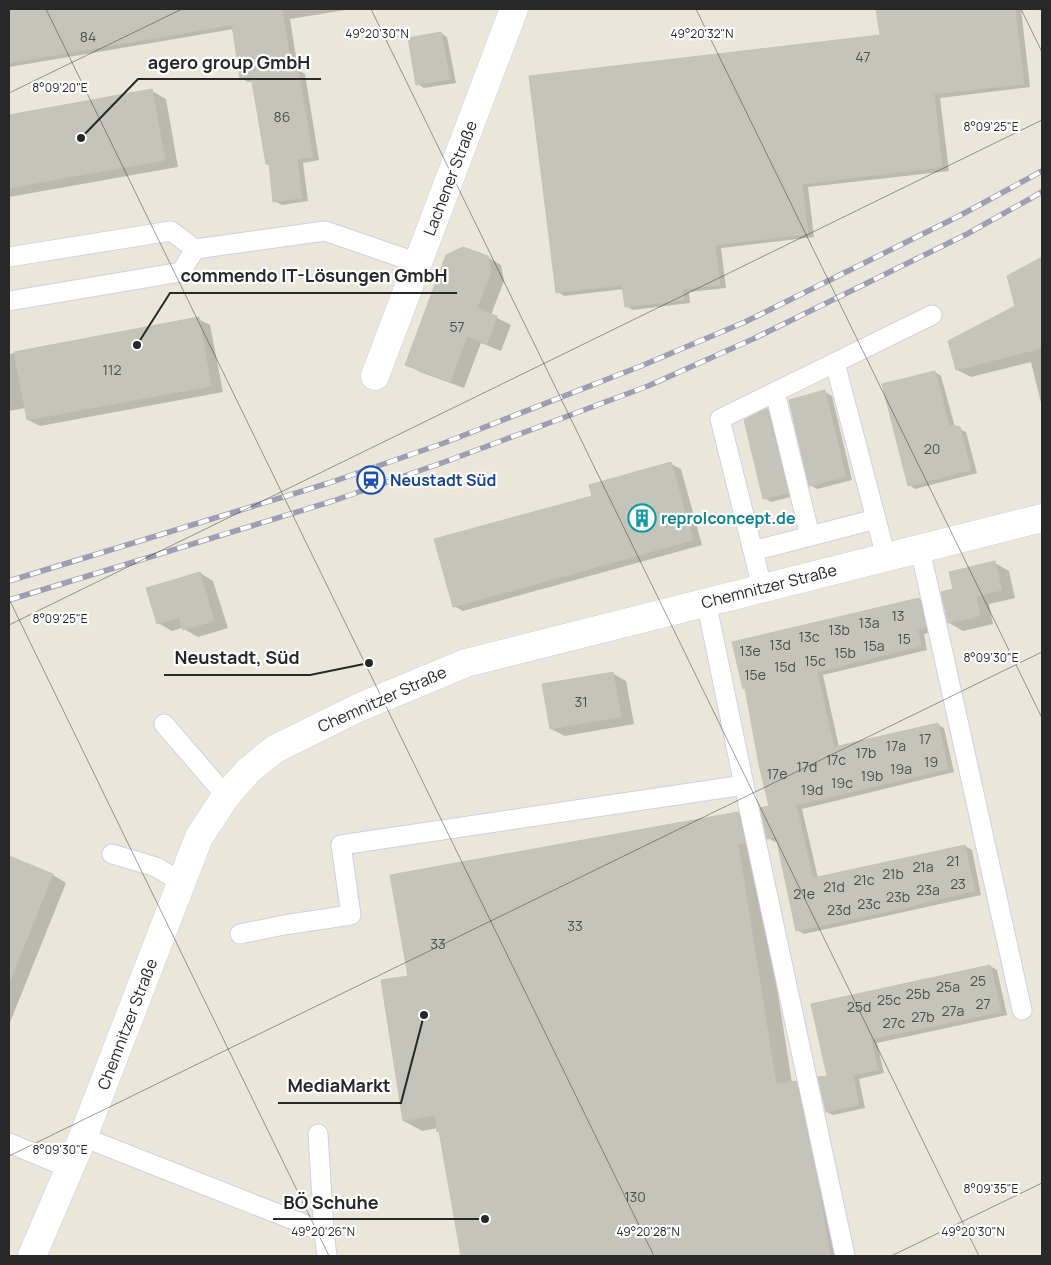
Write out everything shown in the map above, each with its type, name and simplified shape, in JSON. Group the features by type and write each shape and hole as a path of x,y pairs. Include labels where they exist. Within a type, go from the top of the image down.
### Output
{"street":[{"name":"Lachener Straße","path":"376,376 514,9"},
{"name":"Chemnitzer Straße","path":"32,1256 83,1137 199,838 226,796 248,772 275,749 360,707 466,662 920,548 1041,524"}],"lane":[{"path":"9,257 171,232 195,249 325,231 418,263"},
{"path":"9,301 181,272 195,249"},
{"path":"762,588 720,419 932,316"},
{"path":"835,363 886,557"},
{"path":"775,392 810,536"},
{"path":"753,551 876,519"},
{"path":"920,548 1022,1010"},
{"path":"706,601 845,1256"},
{"path":"164,724 226,796"},
{"path":"240,934 284,925 352,915 341,845 744,785"},
{"path":"112,854 156,868 181,882"},
{"path":"318,1134 327,1256"},
{"path":"83,1137 324,1232"},
{"path":"9,1143 70,1168"}],"building":[{"path":"9,9 282,9 292,70 298,69 313,157 297,159 302,198 273,202 269,164 266,164 251,76 240,78 232,25 9,63"},
{"path":"876,9 1015,9 1024,84 934,94 942,167 802,184 808,234 715,245 720,285 683,289 684,300 625,307 622,285 556,293 529,76 880,35"},
{"path":"441,32 450,79 416,85 408,38"},
{"path":"152,89 165,160 9,188 9,115"},
{"path":"463,247 488,256 491,272 477,308 497,316 487,344 467,336 450,382 405,365 446,255"},
{"path":"1042,257 1042,348 956,370 948,341 1015,306 1007,276"},
{"path":"199,317 211,386 27,420 14,352"},
{"path":"935,371 949,425 960,427 971,470 908,486 882,384"},
{"path":"825,390 846,477 809,486 789,400"},
{"path":"767,408 788,493 763,499 744,420"},
{"path":"671,462 693,540 453,607 434,539 592,496 589,485"},
{"path":"995,561 1002,590 976,596 980,616 948,623 941,592 953,589 949,572"},
{"path":"200,572 214,621 183,630 179,617 157,624 146,588"},
{"path":"919,598 926,628 918,630 921,646 817,672 834,747 938,723 948,769 796,805 813,878 965,845 975,891 796,931 776,837 767,839 760,808 769,806 759,765 745,688 743,689 732,642"},
{"path":"613,672 621,717 550,729 542,684"},
{"path":"738,812 745,843 738,844 776,1084 796,1081 818,1182 830,1256 461,1256 435,1115 403,1121 381,980 408,976 390,875"},
{"path":"9,856 53,874 10,981 9,981"},
{"path":"990,965 1001,1012 871,1039 878,1070 853,1075 859,1105 826,1112 818,1077 827,1076 811,1004"}],"railway":[{"path":"9,581 329,483 444,443 641,366 745,322 959,216 1042,171"},
{"path":"9,600 333,501 450,460 648,386 753,339 967,234 1042,192"}],"place":[{"name":"agero group GmbH","path":"81,138"},
{"name":"commendo IT-Lösungen GmbH","path":"137,345"},
{"name":"Neustadt Süd","path":"371,480"},
{"name":"repro|concept.de","path":"642,518"},
{"name":"Neustadt, Süd","path":"369,663"},
{"name":"MediaMarkt","path":"424,1015"},
{"name":"BÖ Schuhe","path":"485,1219"}]}
